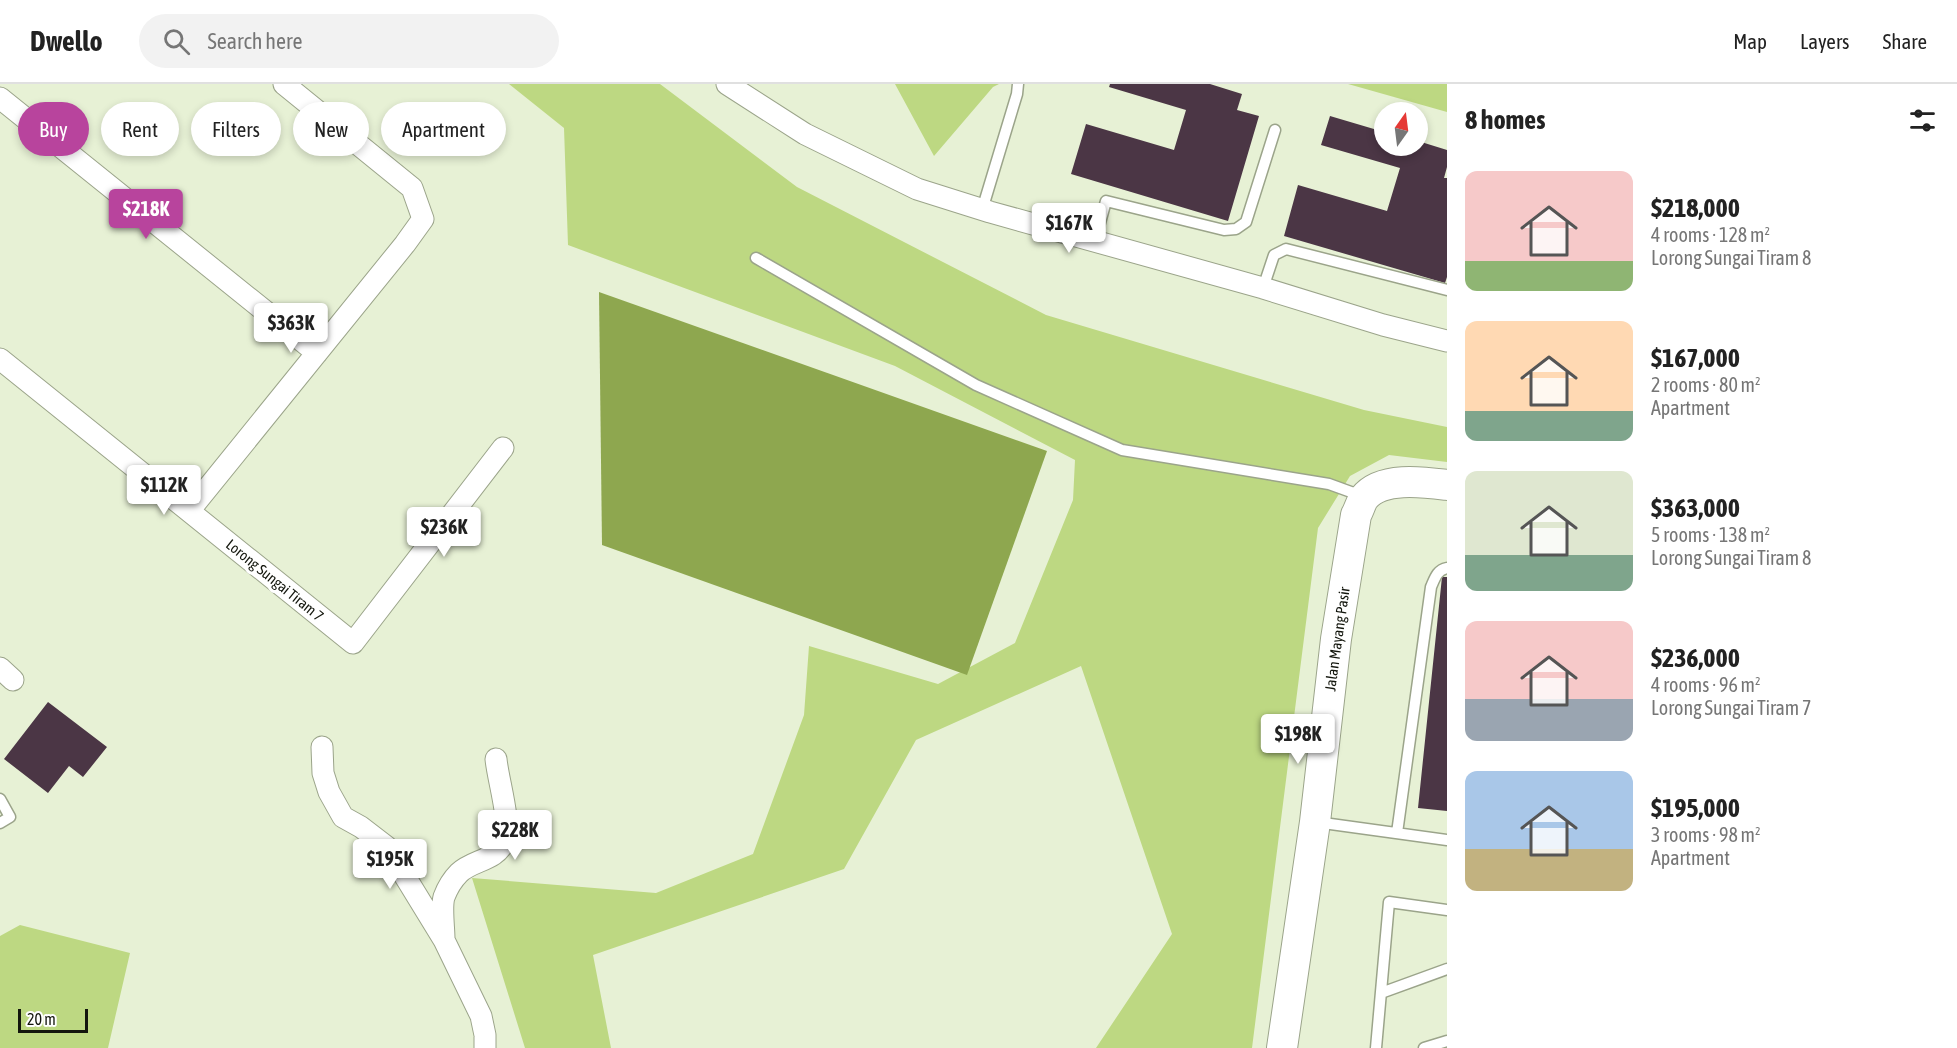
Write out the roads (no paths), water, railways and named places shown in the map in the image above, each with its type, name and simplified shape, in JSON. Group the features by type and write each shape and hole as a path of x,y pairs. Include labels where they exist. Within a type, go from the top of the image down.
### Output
{"street":[{"path":"189,511 423,219 412,188 284,84"},
{"path":"727,84 805,134 917,189 982,210 1263,288 1383,325 1447,341"},
{"path":"0,98 317,353"},
{"name":"Lorong Sungai Tiram 7","path":"0,359 353,643 503,448"},
{"path":"1365,497 1382,486 1415,481 1447,485"},
{"name":"Jalan Mayang Pasir","path":"1282,1048 1316,822 1335,639 1356,515 1365,497"},
{"path":"322,747 323,773 329,792 343,817 361,827 387,847 444,940 481,1016 486,1035 485,1048"},
{"path":"444,940 443,899 451,884 460,872 498,852 504,841 507,827 496,759"}],"lane":[{"path":"982,210 998,164 1018,84"},
{"path":"1095,241 1106,201 1224,230 1236,229 1246,222 1275,130"},
{"path":"1263,288 1274,255 1286,249 1447,290"},
{"path":"756,258 976,385 1122,450 1329,484 1365,497"},
{"path":"1397,833 1431,587 1436,574 1447,568"},
{"path":"0,799 10,817 0,823"},
{"path":"1316,822 1447,840"},
{"path":"1376,1048 1389,902 1447,909"},
{"path":"1381,993 1447,969"},
{"path":"1424,1048 1447,1041"}]}
